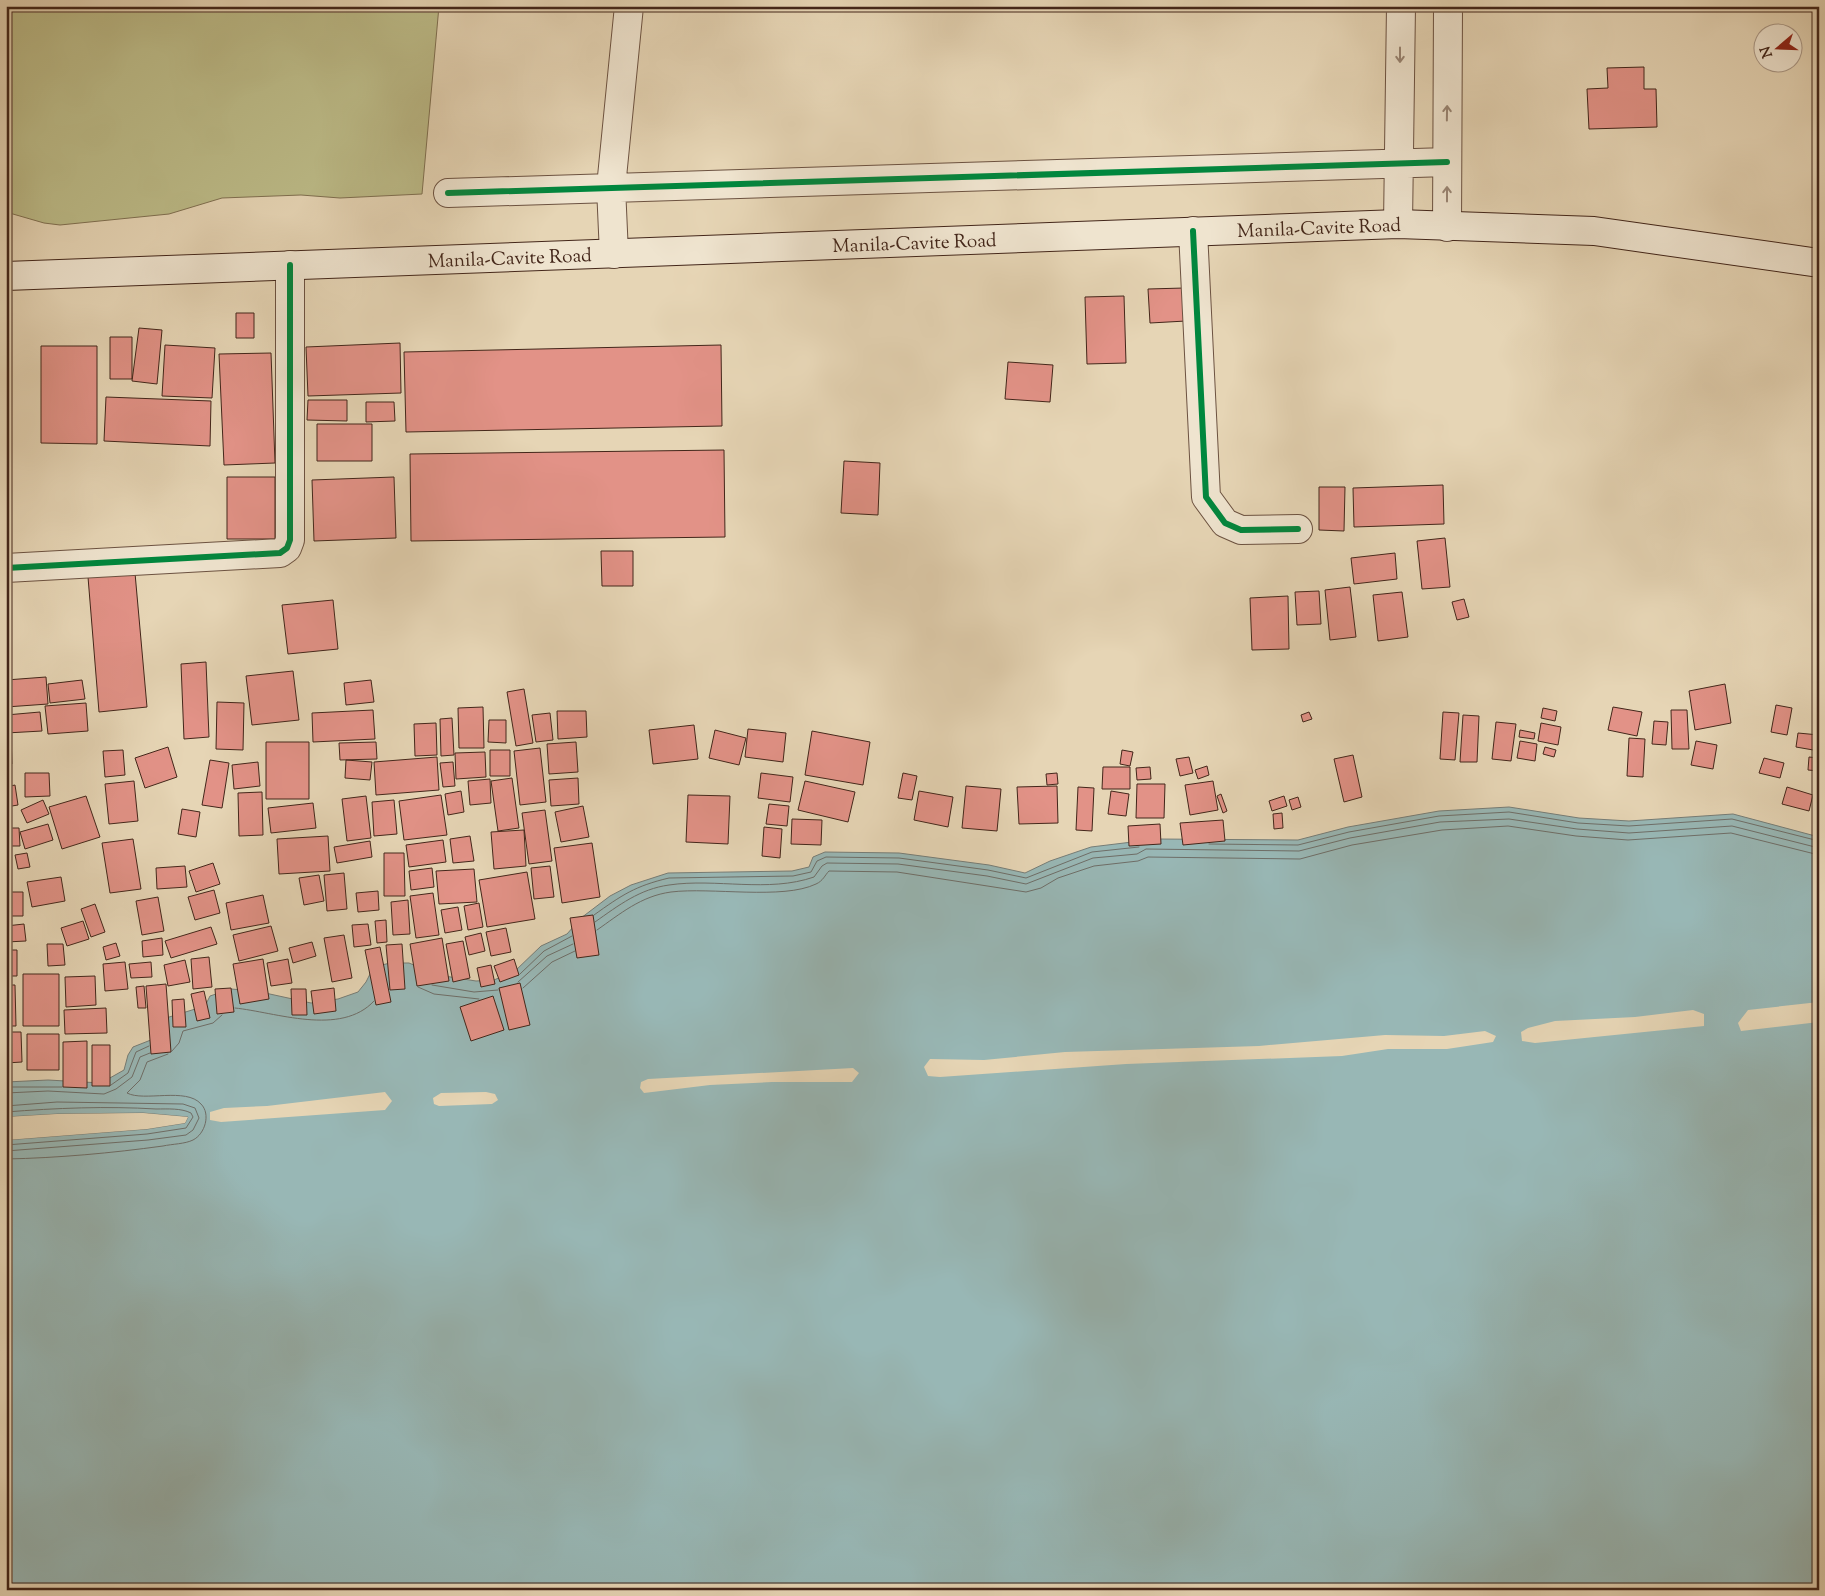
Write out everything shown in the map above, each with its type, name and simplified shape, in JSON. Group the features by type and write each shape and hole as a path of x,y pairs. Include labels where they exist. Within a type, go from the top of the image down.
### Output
{"street":[{"path":"614,254 611,187 630,6"},
{"path":"1398,224 1400,6"},
{"path":"1447,227 1448,6"},
{"path":"448,193 1446,162"},
{"name":"Manila-Cavite Road","path":"6,276 1398,224 1594,231 1819,263"},
{"path":"1193,231 1206,497 1224,523 1241,530 1298,529"},
{"path":"6,568 280,553 286,548 290,540 290,265"}],"shaded area":[{"path":"6,6 439,6 422,194 340,198 301,195 222,198 169,214 60,225 44,223 6,212"}],"water":[{"path":"1509,807 1579,818 1629,821 1733,814 1819,837 1819,1590 6,1590 6,1140 147,1129 185,1123 188,1117 143,1113 6,1117 6,1082 48,1080 101,1083 124,1070 128,1055 133,1047 161,1036 166,1018 205,1006 210,996 231,989 256,991 311,1003 338,999 358,992 371,972 378,966 390,963 409,963 438,975 476,981 494,980 515,971 541,946 567,934 581,918 610,896 631,885 668,873 792,871 809,867 813,857 825,852 899,853 989,865 1025,873 1050,861 1091,847 1157,839 1298,840 1348,827 1439,811"}],"pier":[{"path":"1819,1002 1819,1022 1741,1031 1738,1023 1748,1010"},
{"path":"1693,1010 1704,1014 1704,1026 1535,1043 1522,1041 1521,1032 1528,1028 1555,1021 1635,1017"},
{"path":"1485,1031 1496,1036 1493,1042 1447,1049 1388,1049 1342,1056 1126,1064 940,1077 928,1076 924,1067 930,1059 984,1060 1065,1052 1259,1046 1385,1035 1444,1036"},
{"path":"853,1068 859,1073 852,1082 772,1082 710,1085 644,1093 640,1088 641,1082 648,1079"},
{"path":"385,1092 392,1101 385,1110 221,1122 210,1120 210,1112 224,1108 267,1106"},
{"path":"486,1092 495,1094 498,1100 492,1104 439,1106 434,1104 433,1098 441,1093"},
{"path":"143,1113 188,1117 185,1123 147,1129 6,1140 6,1138 146,1127 183,1121 185,1118 143,1115 58,1116 6,1120 6,1117 57,1114"}],"building":[{"path":"1644,67 1644,89 1656,89 1657,127 1589,129 1587,89 1608,88 1607,68"},
{"path":"1184,288 1186,321 1150,323 1148,289"},
{"path":"1124,296 1126,363 1087,364 1085,297"},
{"path":"236,313 254,313 254,338 236,338"},
{"path":"139,328 162,330 157,384 132,381"},
{"path":"110,337 132,337 132,379 110,379"},
{"path":"400,343 401,393 308,396 306,347"},
{"path":"165,345 215,348 212,398 162,396"},
{"path":"721,345 722,426 406,432 404,352"},
{"path":"41,346 97,346 97,444 41,443"},
{"path":"271,353 275,463 224,465 219,354"},
{"path":"1008,362 1053,365 1050,402 1005,399"},
{"path":"106,397 211,401 210,446 104,441"},
{"path":"308,400 347,400 347,421 307,420"},
{"path":"366,402 394,402 395,421 366,422"},
{"path":"317,424 372,424 372,461 317,461"},
{"path":"724,450 725,537 411,541 410,454"},
{"path":"844,461 880,463 878,515 841,513"},
{"path":"227,477 275,477 275,539 227,539"},
{"path":"394,477 396,538 314,541 312,480"},
{"path":"1443,485 1444,524 1354,527 1353,488"},
{"path":"1319,487 1345,487 1344,531 1319,530"},
{"path":"1445,538 1450,587 1422,589 1417,541"},
{"path":"601,551 633,551 633,586 602,586"},
{"path":"1395,553 1397,579 1354,584 1351,558"},
{"path":"135,573 147,707 99,712 88,577"},
{"path":"1350,587 1356,637 1330,640 1325,590"},
{"path":"1319,591 1321,624 1297,625 1295,592"},
{"path":"1402,592 1408,637 1378,641 1373,595"},
{"path":"1288,596 1289,649 1252,650 1250,598"},
{"path":"1464,599 1469,617 1457,620 1452,602"},
{"path":"333,600 338,649 288,654 282,605"},
{"path":"206,662 209,737 184,739 181,664"},
{"path":"293,671 299,720 252,725 246,676"},
{"path":"46,677 48,704 6,707 6,680"},
{"path":"82,680 85,699 50,703 48,684"},
{"path":"371,680 374,702 346,705 344,683"},
{"path":"1725,684 1731,723 1695,730 1689,691"},
{"path":"524,689 533,743 516,746 507,692"},
{"path":"217,702 244,703 243,750 216,749"},
{"path":"86,703 88,731 48,734 45,706"},
{"path":"1776,705 1792,708 1787,735 1771,732"},
{"path":"483,707 484,748 459,748 458,708"},
{"path":"1613,707 1642,712 1637,736 1608,730"},
{"path":"1543,708 1557,711 1555,721 1541,718"},
{"path":"373,710 375,739 313,742 312,713"},
{"path":"1671,710 1687,710 1689,749 1672,749"},
{"path":"557,711 586,711 587,737 558,739"},
{"path":"40,712 42,731 6,733 6,715"},
{"path":"1309,712 1312,719 1303,722 1301,715"},
{"path":"1443,712 1459,713 1455,760 1440,759"},
{"path":"550,713 553,740 536,742 532,715"},
{"path":"1463,715 1479,716 1477,762 1460,762"},
{"path":"452,718 454,755 441,756 440,719"},
{"path":"489,720 506,720 506,743 488,742"},
{"path":"1654,721 1668,722 1666,745 1652,744"},
{"path":"1496,722 1516,724 1511,761 1492,759"},
{"path":"436,723 437,755 415,756 414,724"},
{"path":"1541,723 1561,727 1558,745 1538,741"},
{"path":"694,725 698,759 653,764 649,730"},
{"path":"748,729 786,733 783,762 745,757"},
{"path":"715,730 746,738 739,765 709,758"},
{"path":"1520,730 1535,733 1534,739 1519,737"},
{"path":"812,731 870,742 863,785 805,775"},
{"path":"1798,733 1819,735 1819,751 1796,747"},
{"path":"6,738 11,738 12,764 6,764"},
{"path":"1629,738 1645,739 1643,777 1627,776"},
{"path":"1520,741 1537,744 1535,761 1517,758"},
{"path":"1696,741 1717,745 1713,769 1691,765"},
{"path":"266,742 309,742 309,799 266,799"},
{"path":"376,742 377,759 340,760 339,743"},
{"path":"576,742 578,772 549,774 547,744"},
{"path":"168,747 177,777 145,788 135,758"},
{"path":"1545,747 1556,750 1554,757 1543,754"},
{"path":"540,748 546,802 520,805 514,751"},
{"path":"123,750 125,775 105,777 103,751"},
{"path":"490,750 510,750 510,776 490,776"},
{"path":"1122,750 1133,752 1130,766 1120,764"},
{"path":"485,752 486,777 456,779 455,753"},
{"path":"1353,755 1362,797 1344,802 1334,759"},
{"path":"437,757 439,790 376,795 374,762"},
{"path":"1189,757 1193,773 1180,776 1176,759"},
{"path":"1809,757 1819,758 1819,771 1808,770"},
{"path":"1764,758 1784,763 1780,778 1759,773"},
{"path":"210,760 229,763 222,808 202,805"},
{"path":"346,760 372,762 370,780 345,778"},
{"path":"258,762 260,786 234,789 232,765"},
{"path":"453,762 455,786 443,787 440,763"},
{"path":"1207,766 1209,775 1198,779 1195,770"},
{"path":"1103,767 1130,767 1130,789 1102,789"},
{"path":"1150,767 1151,779 1137,780 1136,768"},
{"path":"25,773 49,773 50,796 25,797"},
{"path":"761,773 793,777 790,802 758,798"},
{"path":"903,773 917,776 912,800 898,798"},
{"path":"1057,773 1058,784 1047,785 1046,774"},
{"path":"512,778 519,828 498,831 491,781"},
{"path":"578,778 579,804 551,806 549,780"},
{"path":"490,779 491,803 470,805 468,781"},
{"path":"134,781 138,821 109,824 105,784"},
{"path":"805,781 855,792 848,822 798,810"},
{"path":"1213,781 1218,810 1190,815 1185,785"},
{"path":"1137,784 1165,784 1164,818 1136,818"},
{"path":"15,785 18,805 6,807 6,787"},
{"path":"966,786 1001,789 997,831 962,828"},
{"path":"1057,786 1058,823 1019,824 1017,787"},
{"path":"1078,787 1094,788 1092,831 1076,830"},
{"path":"1787,787 1813,795 1809,811 1782,804"},
{"path":"461,791 464,812 448,815 445,794"},
{"path":"919,791 953,797 948,827 914,820"},
{"path":"1111,791 1129,794 1126,816 1108,814"},
{"path":"262,792 263,835 239,836 238,793"},
{"path":"1221,794 1227,811 1223,813 1217,796"},
{"path":"441,795 447,835 404,840 399,801"},
{"path":"688,795 730,796 728,844 686,842"},
{"path":"86,796 100,837 62,849 49,807"},
{"path":"366,796 371,838 347,841 342,799"},
{"path":"1284,796 1287,806 1272,811 1269,801"},
{"path":"1298,797 1301,807 1292,810 1289,800"},
{"path":"43,800 49,814 27,823 21,810"},
{"path":"394,800 397,834 374,836 372,802"},
{"path":"313,803 316,828 271,833 268,808"},
{"path":"769,804 789,806 787,826 766,824"},
{"path":"583,806 589,837 561,842 555,812"},
{"path":"182,809 200,812 196,837 178,834"},
{"path":"545,810 552,861 529,864 522,813"},
{"path":"1282,813 1283,828 1274,829 1273,814"},
{"path":"792,819 822,820 821,845 791,844"},
{"path":"1223,820 1225,841 1183,845 1180,823"},
{"path":"48,824 53,840 25,849 20,832"},
{"path":"1160,824 1161,844 1129,846 1128,826"},
{"path":"764,827 782,829 780,858 762,856"},
{"path":"6,828 19,828 20,846 6,846"},
{"path":"524,830 526,866 494,869 491,832"},
{"path":"328,836 330,871 279,874 277,839"},
{"path":"470,836 474,861 453,863 450,839"},
{"path":"133,839 141,889 110,893 102,843"},
{"path":"443,840 446,862 409,867 406,845"},
{"path":"370,841 372,857 337,863 334,847"},
{"path":"592,843 600,897 562,903 554,848"},
{"path":"27,853 30,867 18,869 15,855"},
{"path":"384,853 404,853 405,896 384,896"},
{"path":"213,863 220,884 196,892 189,871"},
{"path":"185,866 187,887 157,889 156,868"},
{"path":"550,866 554,897 534,899 531,868"},
{"path":"432,868 434,887 411,890 409,871"},
{"path":"474,869 477,902 439,904 436,871"},
{"path":"527,872 535,919 487,927 479,880"},
{"path":"344,873 347,909 327,911 324,875"},
{"path":"319,875 324,901 304,905 299,878"},
{"path":"61,877 65,901 32,907 27,882"},
{"path":"214,890 220,913 195,920 188,897"},
{"path":"378,891 379,910 358,912 356,893"},
{"path":"6,892 23,892 23,916 6,916"},
{"path":"433,893 439,935 416,938 410,896"},
{"path":"263,895 269,923 231,930 226,903"},
{"path":"158,897 164,931 142,935 136,901"},
{"path":"408,900 410,934 393,935 391,902"},
{"path":"479,903 483,927 468,930 464,906"},
{"path":"95,904 105,932 91,937 81,909"},
{"path":"458,907 462,930 445,933 441,910"},
{"path":"593,915 599,955 577,958 570,918"},
{"path":"386,920 387,942 377,943 375,921"},
{"path":"83,921 89,939 67,946 61,928"},
{"path":"24,924 26,941 6,942 6,926"},
{"path":"368,924 371,945 354,947 352,925"},
{"path":"271,926 278,951 239,961 233,935"},
{"path":"211,927 217,944 171,958 165,941"},
{"path":"506,928 511,952 491,956 486,932"},
{"path":"481,933 485,951 469,955 465,937"},
{"path":"344,935 352,978 332,982 324,938"},
{"path":"162,938 163,955 143,957 142,941"},
{"path":"442,938 449,981 417,986 410,944"},
{"path":"463,941 470,978 453,982 446,944"},
{"path":"312,942 316,956 293,963 289,948"},
{"path":"116,943 120,956 106,960 103,947"},
{"path":"47,944 63,944 65,965 48,966"},
{"path":"402,944 405,989 390,990 386,945"},
{"path":"380,947 391,1002 376,1005 365,950"},
{"path":"6,950 17,950 17,976 6,976"},
{"path":"209,957 212,987 193,989 191,959"},
{"path":"263,959 269,999 240,1004 233,964"},
{"path":"288,959 292,983 271,986 267,963"},
{"path":"514,959 519,975 500,982 494,966"},
{"path":"185,960 190,982 168,986 164,965"},
{"path":"125,962 128,989 105,991 103,964"},
{"path":"151,962 152,977 131,978 129,964"},
{"path":"491,965 495,984 481,987 477,968"},
{"path":"23,974 59,974 59,1026 23,1026"},
{"path":"95,976 96,1005 66,1007 65,977"},
{"path":"520,983 530,1025 509,1030 499,988"},
{"path":"166,984 171,1052 151,1054 146,986"},
{"path":"6,985 15,985 16,1026 6,1026"},
{"path":"144,986 146,1008 138,1008 136,987"},
{"path":"231,988 234,1012 217,1014 215,989"},
{"path":"334,988 336,1011 314,1014 311,991"},
{"path":"291,989 306,989 307,1015 292,1015"},
{"path":"204,991 210,1018 197,1021 191,994"},
{"path":"493,996 504,1030 471,1041 460,1007"},
{"path":"184,999 186,1027 173,1027 172,1000"},
{"path":"106,1008 107,1033 65,1034 64,1010"},
{"path":"6,1032 21,1032 22,1062 6,1063"},
{"path":"27,1034 59,1034 59,1070 27,1070"},
{"path":"87,1041 87,1088 63,1087 63,1042"},
{"path":"92,1045 110,1045 110,1086 92,1086"}],"cycle path":[{"path":"448,193 1447,162"},
{"path":"1193,231 1206,497 1225,523 1241,530 1298,529"},
{"path":"6,568 280,553 287,548 290,540 290,265"}]}
